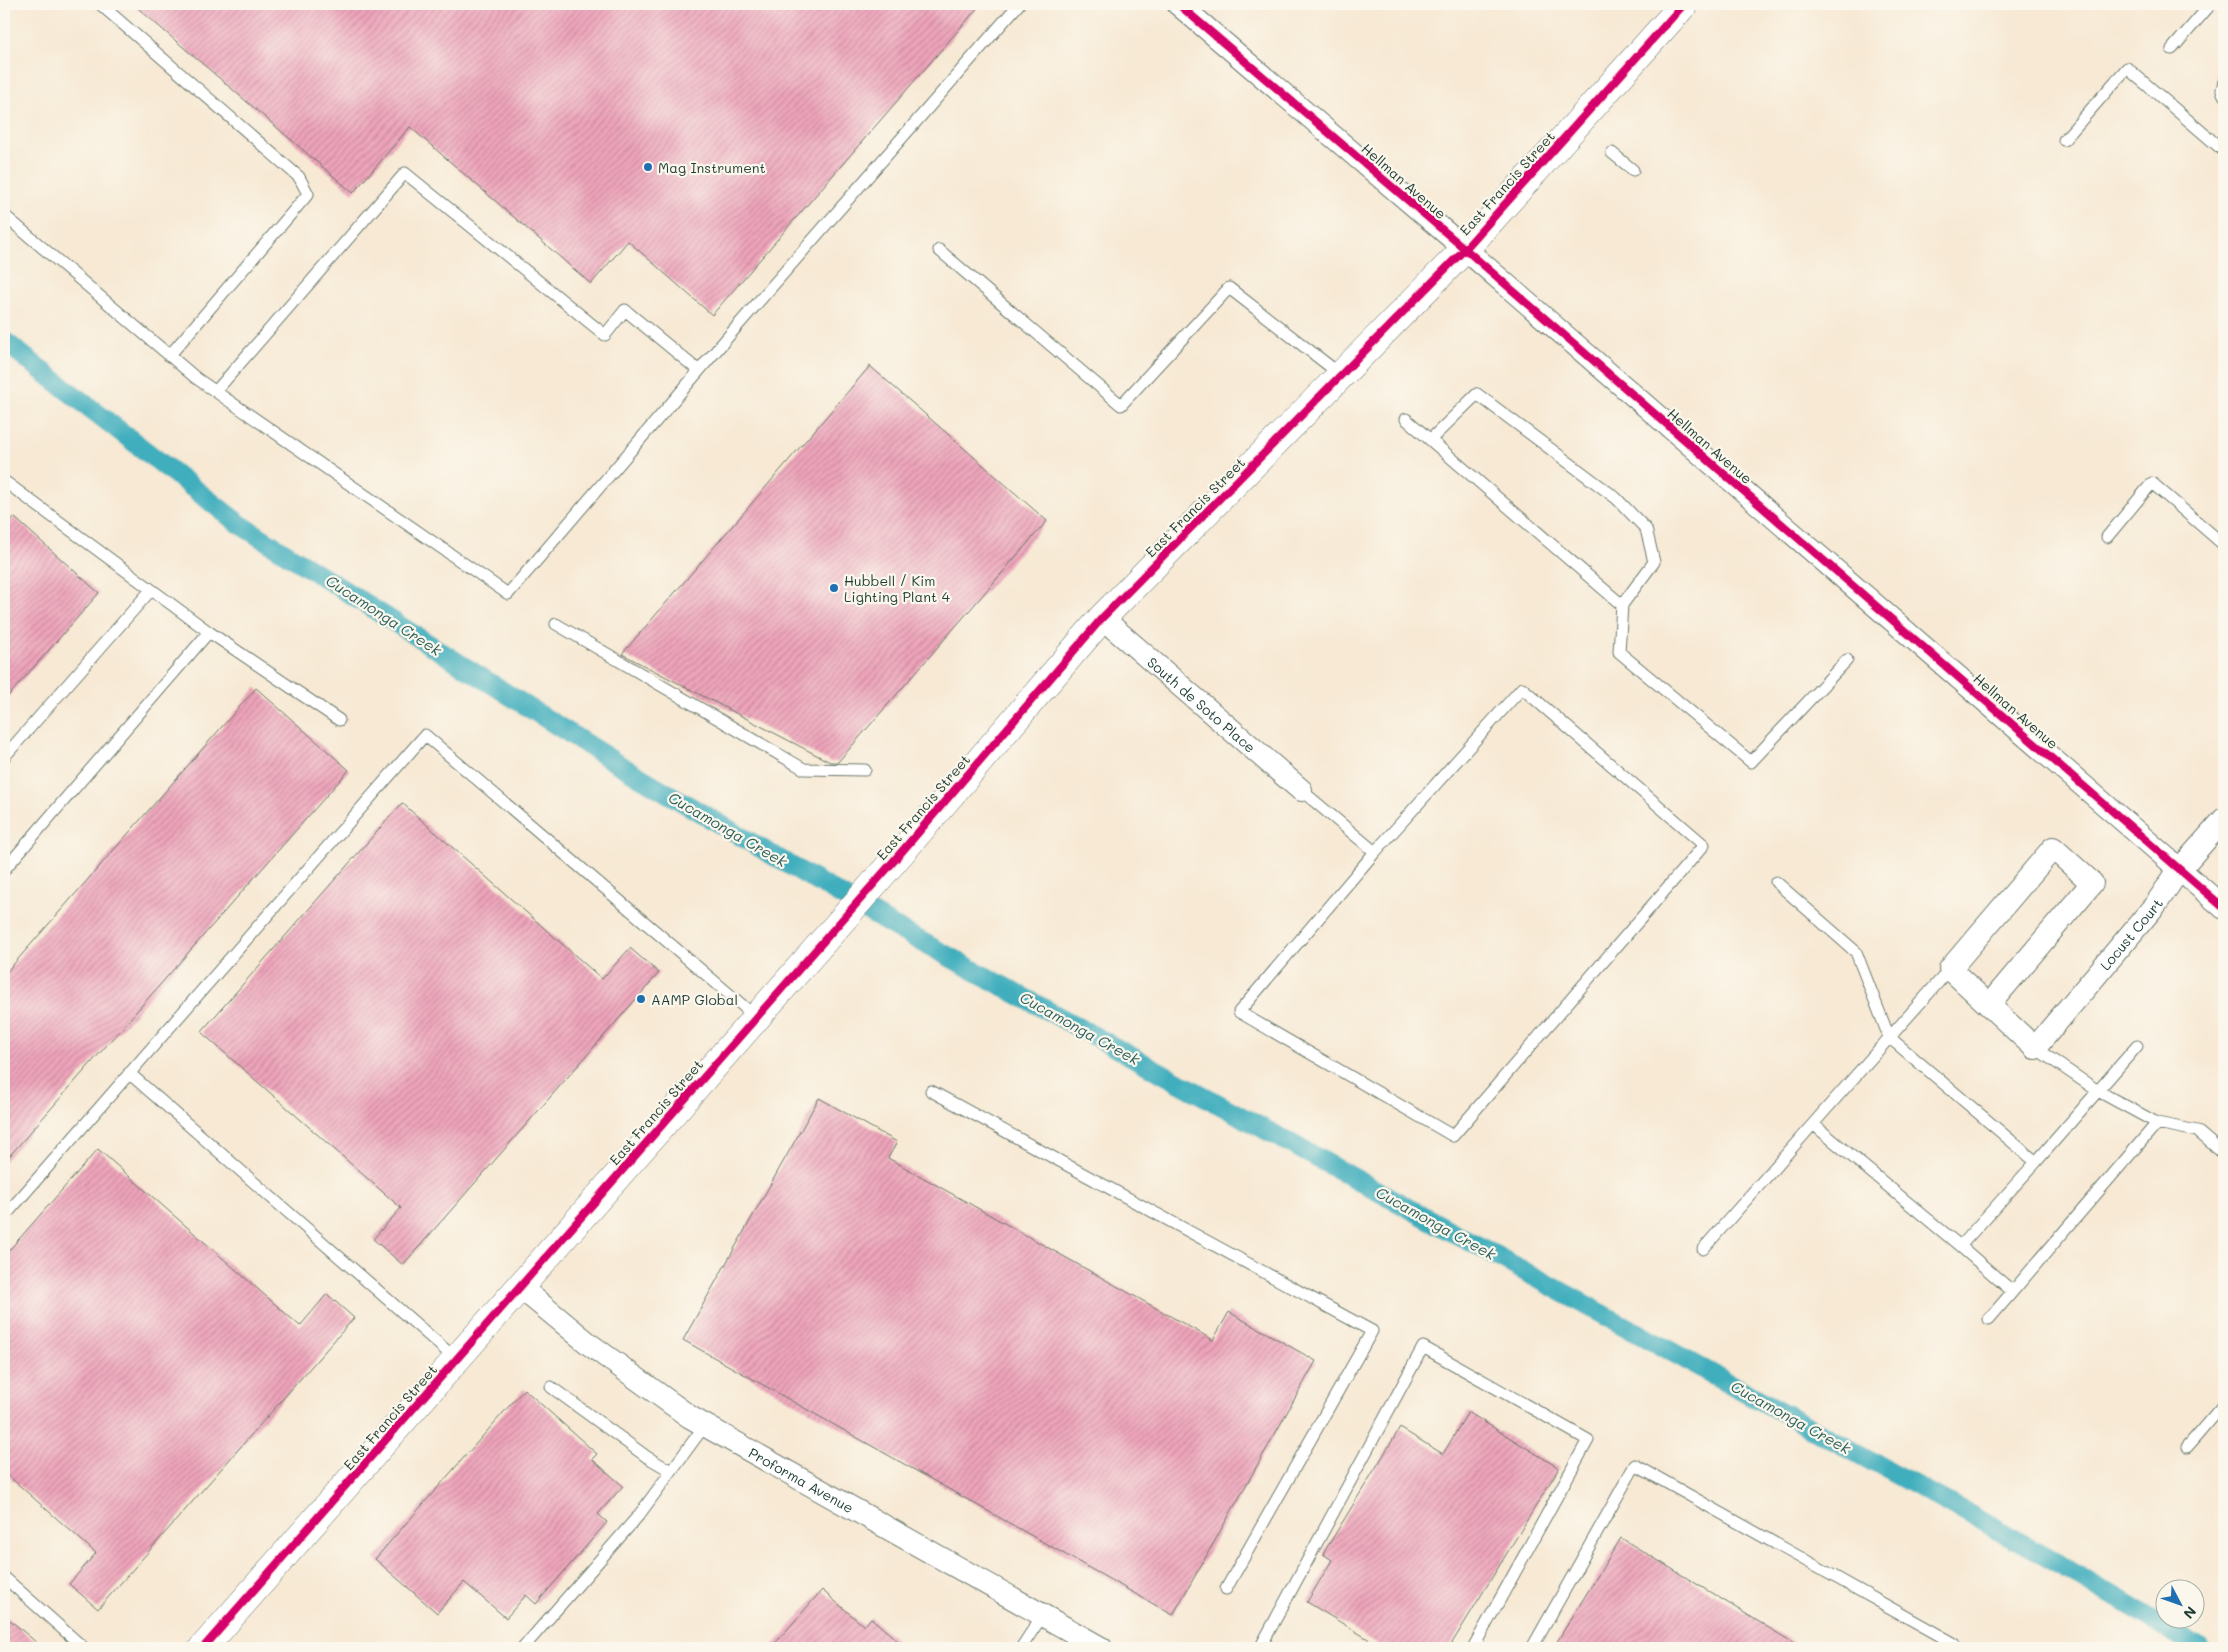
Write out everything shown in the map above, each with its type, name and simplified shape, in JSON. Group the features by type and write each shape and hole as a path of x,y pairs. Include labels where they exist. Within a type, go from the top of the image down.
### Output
{"street":[{"name":"Hellman Avenue","path":"1178,4 1465,250 2224,908"},
{"name":"East Francis Street","path":"203,1648 892,863 1102,618 1465,250 1684,4"},
{"name":"South de Soto Place","path":"1102,618 1301,790"},
{"name":"Locust Court","path":"2036,1048 2156,904 2179,870 2224,819"},
{"path":"1989,1005 2092,883 2053,848 1950,969 1989,1005 2036,1048"},
{"name":"Proforma Avenue","path":"520,1288 589,1344 690,1417 1101,1648"}],"lane":[{"path":"100,4 299,177 308,194 169,356"},
{"path":"4,215 169,356 216,391 508,594 699,370 1019,4"},
{"path":"2172,49 2211,4"},
{"path":"2064,140 2127,68 2224,151"},
{"path":"2224,81 2222,90 2224,95"},
{"path":"1612,152 1633,170"},
{"path":"216,391 405,173 605,336 626,310 699,370"},
{"path":"939,250 1121,405 1229,288 1341,375"},
{"path":"1430,440 1477,394 1616,498 1646,529 1654,562 1622,604 1619,652 1751,762 1847,660"},
{"path":"1406,420 1622,604"},
{"path":"4,481 209,632 339,720"},
{"path":"2107,537 2152,483 2224,545"},
{"path":"4,757 151,590"},
{"path":"556,624 804,769 865,770"},
{"path":"4,870 209,632"},
{"path":"1522,688 1704,845 1452,1136 1238,1012 1375,852 1522,688"},
{"path":"4,1217 425,735 756,1017"},
{"path":"1301,790 1375,852"},
{"path":"1776,882 1856,952 1889,1037 2036,1162"},
{"path":"1703,1249 1950,969"},
{"path":"1960,1246 2137,1046"},
{"path":"2036,1048 2098,1091 2157,1123 2197,1131 2224,1154"},
{"path":"129,1073 457,1360"},
{"path":"931,1091 1372,1331 1226,1589"},
{"path":"1989,1319 2157,1123"},
{"path":"1813,1124 2012,1291"},
{"path":"1260,1648 1423,1347 1588,1440 1473,1648"},
{"path":"551,1387 647,1457 671,1471"},
{"path":"2187,1447 2224,1404"},
{"path":"522,1648 638,1515 705,1425"},
{"path":"1532,1648 1635,1465 1955,1644"},
{"path":"4,1576 84,1648"},
{"path":"1021,1648 1042,1616"}],"building":[{"name":"Mag Instrument","path":"133,4 981,4 712,315 628,241 591,284 410,127 353,193"},
{"name":"Hubbell / Kim Lighting Plant 4","path":"870,366 1047,521 838,762 830,762 622,654"},
{"path":"14,517 99,593 4,701 4,529"},
{"path":"256,688 349,770 4,1162 4,975"},
{"path":"402,803 602,979 630,948 659,973 403,1265 373,1239 401,1208 201,1032"},
{"path":"819,1098 897,1142 888,1158 1213,1340 1229,1312 1316,1361 1173,1615 683,1340"},
{"path":"98,1149 300,1326 327,1294 354,1318 98,1609 69,1584 96,1553 4,1472 4,1256"},
{"path":"524,1389 597,1454 592,1459 623,1486 598,1514 607,1522 536,1604 526,1595 506,1618 464,1582 437,1613 375,1559"},
{"path":"1468,1412 1559,1468 1449,1648 1383,1648 1307,1602 1332,1560 1323,1554 1400,1428 1443,1454"},
{"path":"1621,1538 1802,1648 1553,1648"},
{"path":"822,1590 864,1626 871,1618 906,1648 771,1648"},
{"path":"4,1615 43,1648 4,1648"}],"waterway":[{"name":"Cucamonga Creek","path":"4,341 238,523 613,761 893,926 2045,1556 2199,1648"}],"cycle path":[{"path":"1178,4 1465,249 2224,908"},
{"path":"203,1648 892,863 1102,618 1465,249 1684,4"}],"place":[{"name":"Mag Instrument","path":"648,167"},
{"name":"Hubbell / Kim Lighting Plant 4","path":"834,588"},
{"name":"AAMP Global","path":"641,999"}]}
